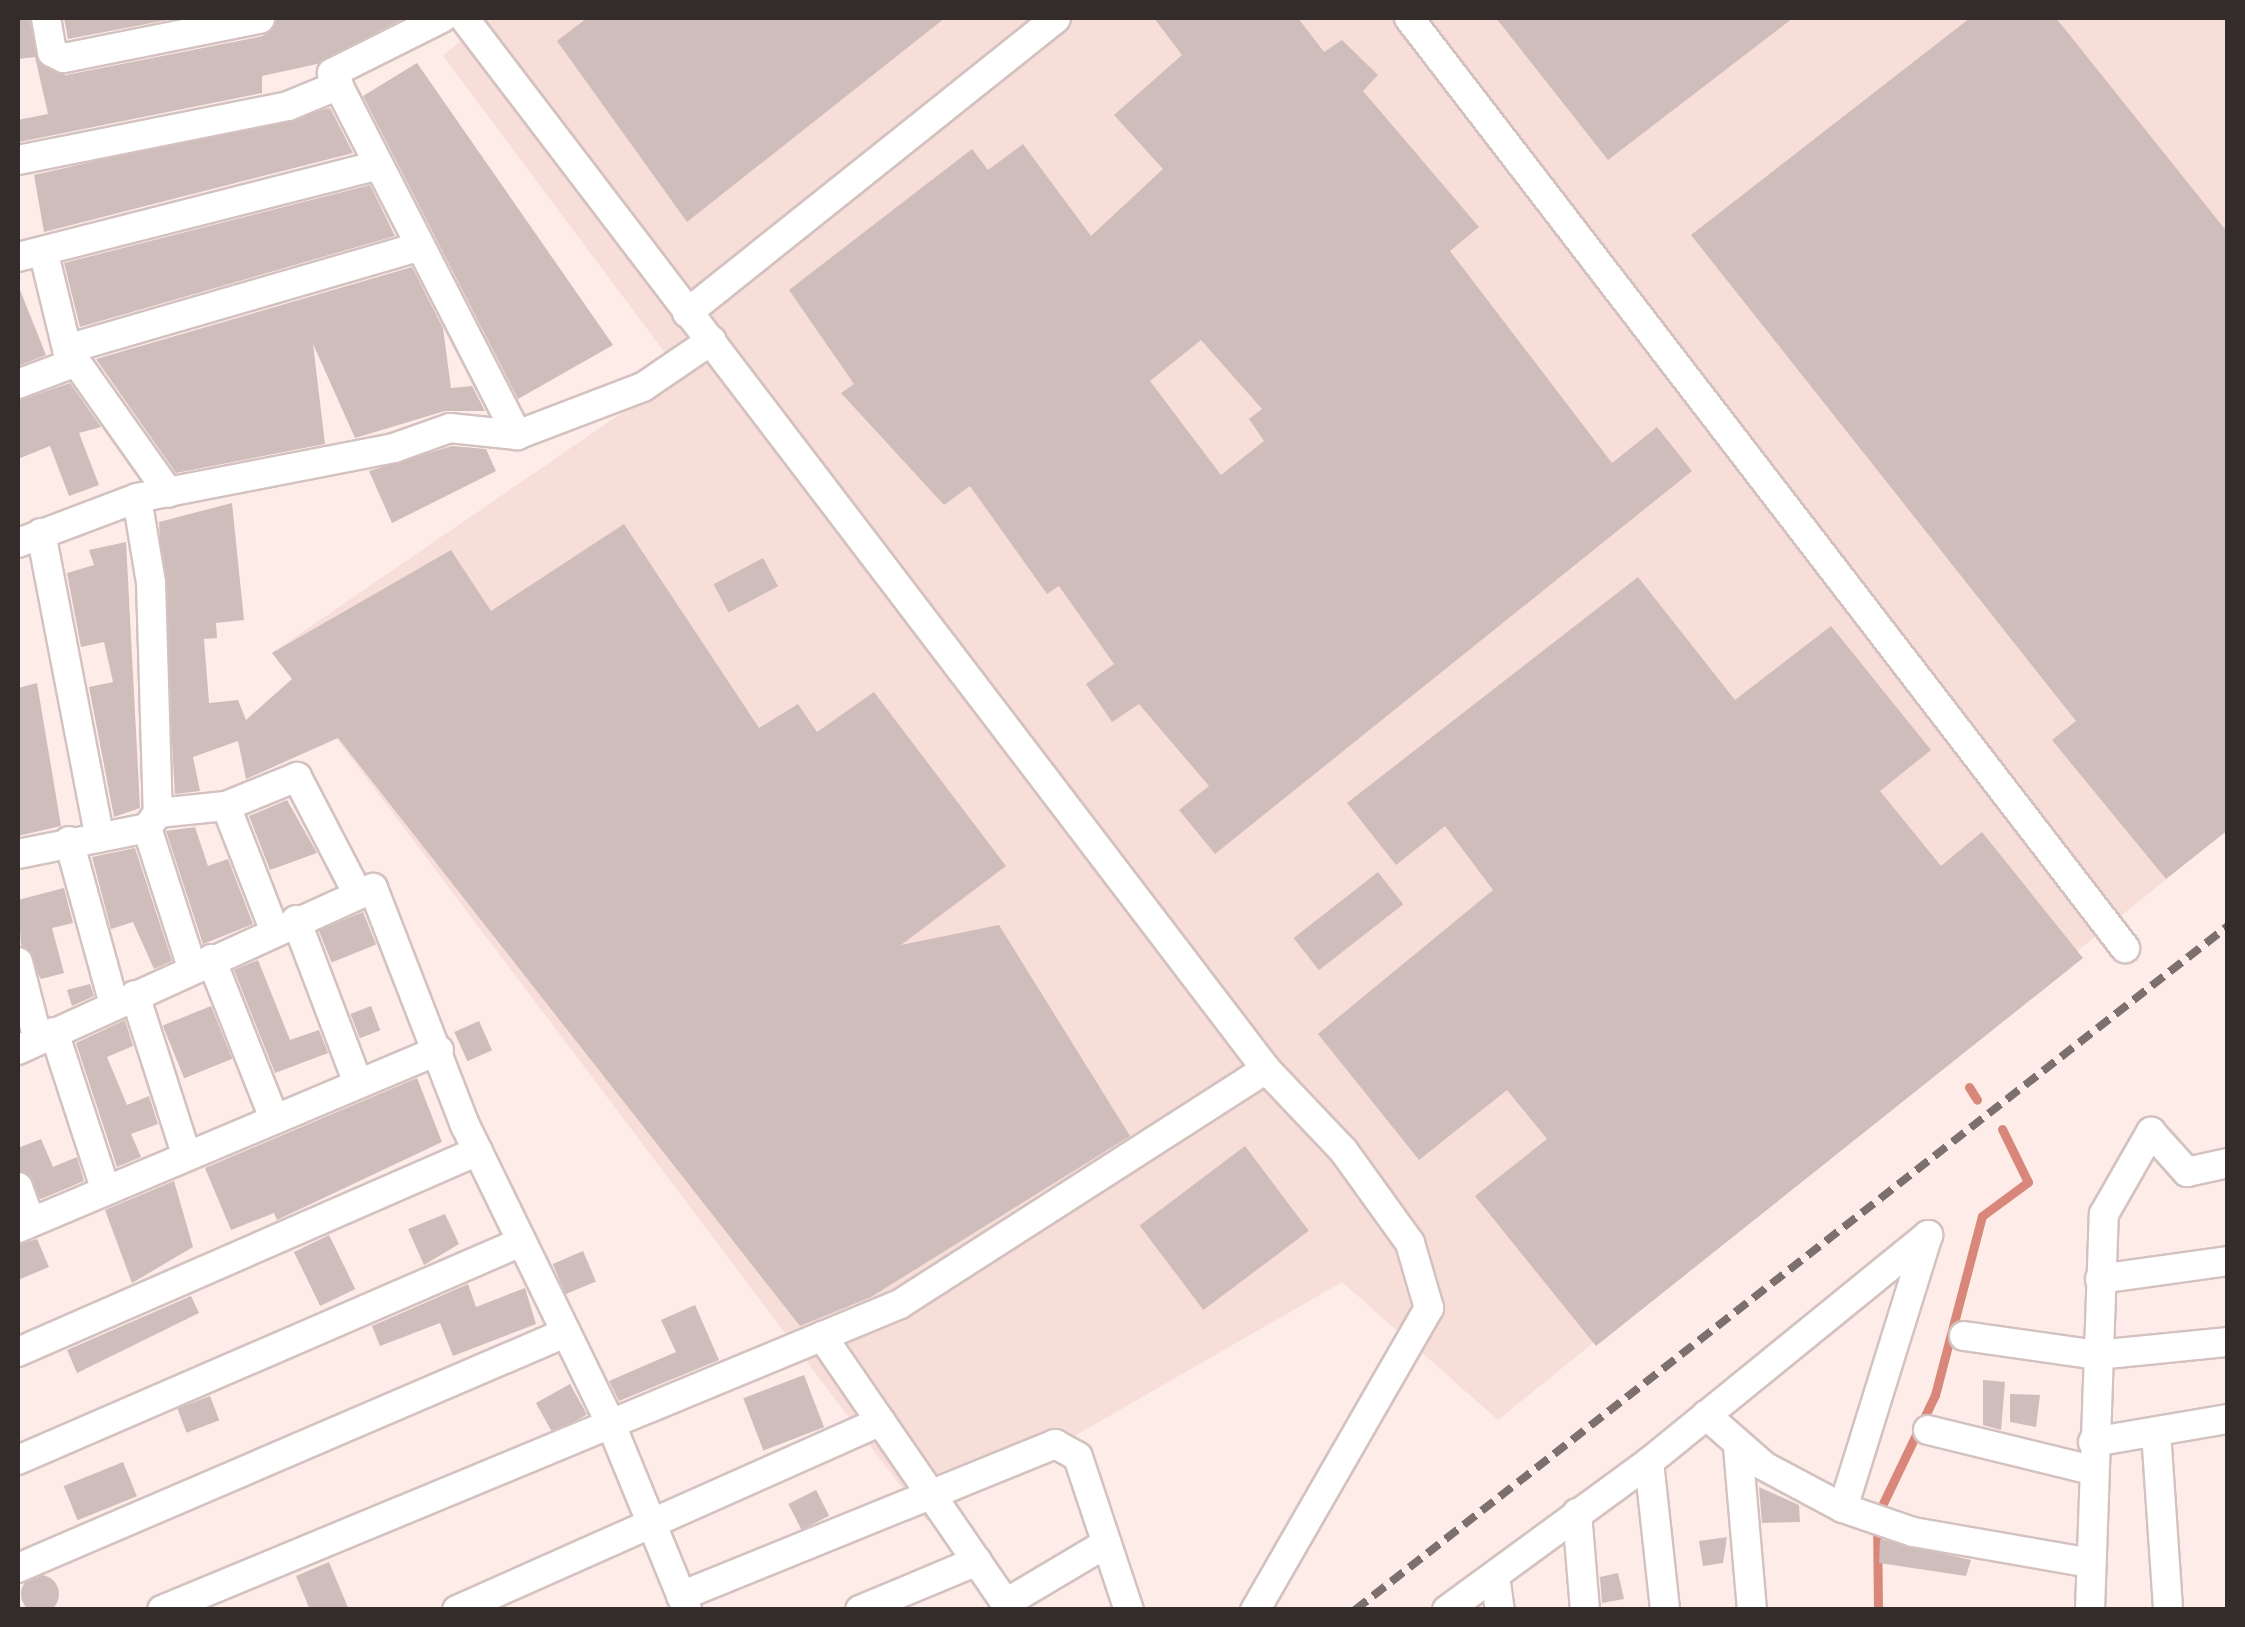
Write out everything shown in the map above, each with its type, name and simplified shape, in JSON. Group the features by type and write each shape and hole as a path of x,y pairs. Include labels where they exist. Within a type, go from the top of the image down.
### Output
{"street":[{"path":"46,18 56,58 155,28 260,19"},
{"path":"442,18 332,72 374,166 517,434"},
{"path":"464,18 1266,1069 1371,1184 1410,1243 1429,1308 1256,1610"},
{"path":"687,314 1056,18"},
{"path":"1409,18 2125,948"},
{"path":"18,160 288,106 339,85"},
{"path":"169,494 70,356 31,255 374,166"},
{"path":"18,384 70,356 419,247"},
{"path":"99,834 29,538 137,498 169,494 450,428 517,434 643,388 712,340"},
{"path":"137,498 150,583 153,820 202,963 274,1118"},
{"path":"18,854 226,806 302,780 358,894"},
{"path":"226,806 358,1083"},
{"path":"68,841 186,1154"},
{"path":"37,1041 285,924 358,894 375,892 478,1151 610,1422 684,1603 929,1491 1055,1444 1078,1457 1129,1610"},
{"path":"18,962 37,1041 105,1188"},
{"path":"18,1187 24,1225 439,1050"},
{"path":"162,1610 900,1304 1266,1069"},
{"path":"2090,1610 2104,1214 2143,1136 2156,1132 2186,1172 2228,1163"},
{"path":"18,1352 478,1151"},
{"path":"1447,1610 1648,1462 1928,1236 1844,1508"},
{"path":"18,1460 520,1242"},
{"path":"2100,1279 2228,1261"},
{"path":"18,1568 564,1333"},
{"path":"822,1336 1008,1606 1107,1544"},
{"path":"1964,1336 2097,1355 2228,1342"},
{"path":"1706,1416 1738,1447 1844,1508 1913,1532 2091,1563"},
{"path":"1928,1430 2093,1456 2156,1432 2228,1419"},
{"path":"457,1610 882,1420"},
{"path":"2156,1432 2168,1610"},
{"path":"1738,1447 1752,1610"},
{"path":"1648,1462 1664,1610"},
{"path":"1577,1513 1585,1610"},
{"path":"860,1610 977,1560"},
{"path":"1495,1576 1500,1610"}],"shaded area":[{"path":"487,18 2227,18 2227,830 1498,1420 1342,1282 927,1521 272,653 680,373 443,56"}],"building":[{"path":"18,18 29,18 39,63 66,75 263,36 277,18 404,18 317,64 262,76 262,93 19,142 18,120 48,114 35,57 18,59"},
{"path":"64,18 178,18 68,39"},
{"path":"587,18 945,18 687,222 557,41"},
{"path":"1154,18 1298,18 1324,52 1342,40 1378,75 1363,91 1479,227 1450,251 1612,463 1657,427 1692,471 1215,854 1179,810 1209,786 1139,704 1112,722 1086,684 1114,664 1059,586 1047,594 970,486 944,505 841,393 854,384 789,290 972,149 988,170 1023,144 1091,236 1163,169 1114,115 1182,55","holes":["1201,340 1262,409 1249,419 1264,441 1221,475 1150,381"]},
{"path":"1496,18 1793,18 1608,160"},
{"path":"1970,18 2056,18 2228,233 2228,830 2166,879 2052,740 2076,721 1691,235"},
{"path":"417,63 613,345 518,399 363,96"},
{"path":"330,108 353,153 44,232 34,175"},
{"path":"370,185 395,236 80,327 64,263"},
{"path":"412,267 443,328 451,388 472,386 485,411 445,411 355,438 313,344 325,444 176,473 96,359"},
{"path":"18,285 46,355 18,366"},
{"path":"70,383 101,427 79,433 99,485 69,496 50,446 18,459 18,401"},
{"path":"452,446 486,449 496,471 392,523 369,471"},
{"path":"232,503 244,620 216,623 217,638 204,639 209,703 238,700 246,720 292,679 272,653 451,550 491,611 624,524 759,728 798,704 817,732 874,692 1006,866 901,945 999,925 1130,1136 871,1297 800,1326 338,738 246,779 238,741 193,757 200,791 175,794 159,522"},
{"path":"126,542 140,808 114,817 89,687 113,682 104,642 81,647 67,573 94,565 89,550"},
{"path":"763,558 778,586 729,613 714,584"},
{"path":"1638,577 1735,700 1831,626 1931,750 1880,791 1941,866 1982,832 2083,958 1596,1346 1475,1196 1547,1139 1507,1090 1419,1160 1318,1034 1493,890 1445,826 1396,865 1347,803"},
{"path":"37,683 61,826 18,836 18,688"},
{"path":"287,800 317,853 270,870 249,816"},
{"path":"195,827 208,866 228,859 253,924 203,944 166,831"},
{"path":"135,848 172,961 154,969 133,922 111,929 92,857"},
{"path":"1378,872 1403,904 1319,970 1294,938"},
{"path":"64,888 73,923 52,928 64,973 41,979 21,945 18,900"},
{"path":"363,912 376,944 332,962 318,930"},
{"path":"258,960 290,1040 319,1030 328,1053 275,1073 234,970"},
{"path":"90,984 94,996 72,1006 67,990"},
{"path":"211,1006 232,1059 184,1078 163,1025"},
{"path":"371,1006 380,1030 360,1038 350,1014"},
{"path":"125,1020 133,1046 107,1057 127,1105 149,1096 158,1124 131,1134 141,1157 117,1167 76,1043"},
{"path":"479,1021 492,1050 467,1061 454,1032"},
{"path":"417,1078 442,1142 277,1220 274,1213 231,1230 205,1168"},
{"path":"41,1139 53,1167 77,1157 84,1181 41,1199 18,1170 18,1148"},
{"path":"1245,1146 1309,1231 1203,1310 1140,1225"},
{"path":"174,1181 193,1247 132,1283 105,1210"},
{"path":"445,1214 459,1244 424,1265 408,1229"},
{"path":"329,1235 355,1289 320,1306 294,1252"},
{"path":"37,1239 49,1267 18,1280 18,1245"},
{"path":"583,1251 596,1281 566,1294 553,1264"},
{"path":"468,1284 476,1307 525,1288 536,1324 453,1356 440,1323 380,1346 372,1326"},
{"path":"191,1296 199,1313 77,1373 67,1350"},
{"path":"695,1305 719,1360 619,1401 609,1381 676,1352 661,1320"},
{"path":"804,1375 824,1427 763,1451 743,1398"},
{"path":"1983,1380 2005,1382 2001,1430 1983,1425"},
{"path":"570,1384 587,1415 553,1434 536,1403"},
{"path":"2010,1394 2040,1395 2036,1427 2010,1422"},
{"path":"210,1396 219,1420 187,1433 177,1409"},
{"path":"123,1462 137,1496 78,1520 64,1486"},
{"path":"1759,1487 1799,1505 1800,1522 1762,1523"},
{"path":"816,1490 829,1516 802,1530 788,1504"},
{"path":"1727,1537 1723,1563 1703,1566 1699,1541"},
{"path":"1880,1539 1971,1560 1966,1576 1879,1563"},
{"path":"329,1562 349,1610 310,1610 296,1576"},
{"path":"1618,1573 1624,1599 1602,1603 1600,1577"},
{"path":"40,1575 54,1580 59,1594 54,1608 40,1613 26,1608 21,1594 26,1580"}],"waterway":[{"path":"1969,1087 1977,1100"},
{"path":"1878,1610 1877,1516 1935,1395 1982,1216 2028,1182 2002,1129"}],"railway":[{"path":"1355,1610 2228,926"}]}
